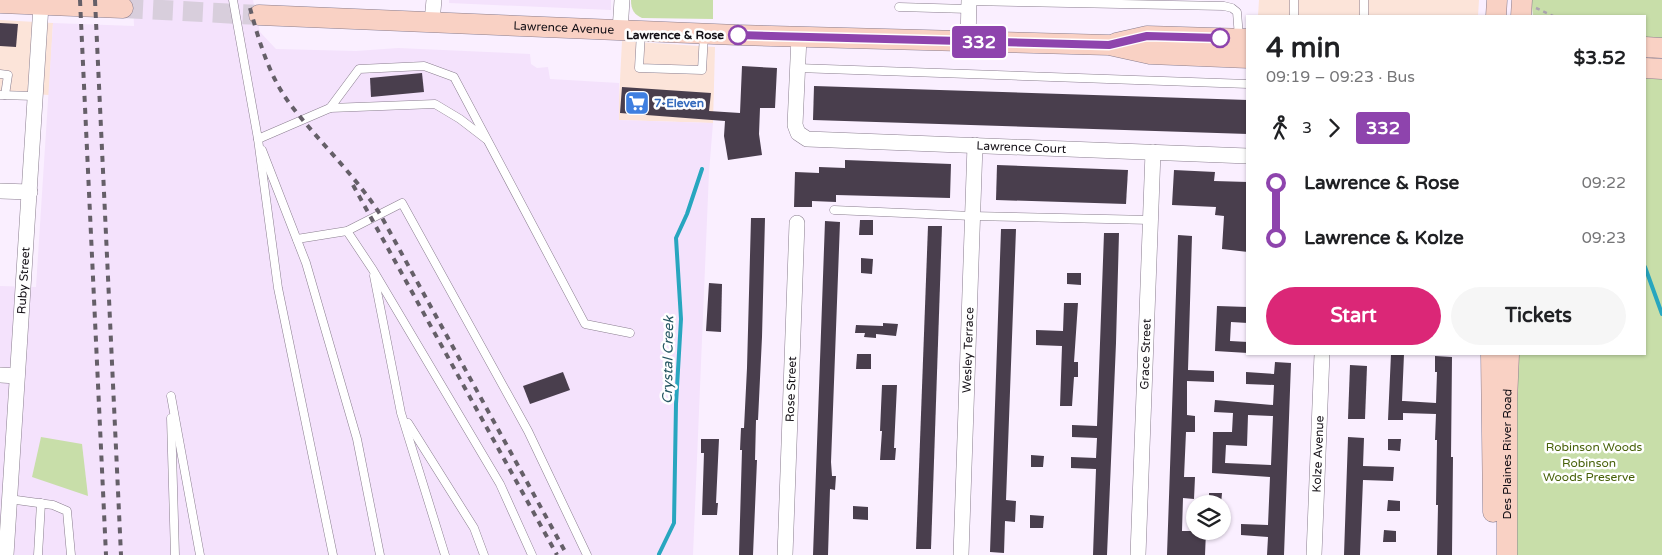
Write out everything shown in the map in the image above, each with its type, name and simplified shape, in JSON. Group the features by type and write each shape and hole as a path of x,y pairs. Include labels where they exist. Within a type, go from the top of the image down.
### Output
{"main road":[{"path":"1496,0 1496,15"},
{"path":"0,3 122,8"},
{"name":"Lawrence Avenue","path":"259,15 432,21 641,32 1109,45 1150,54 1246,58"},
{"name":"Lawrence Avenue","path":"1109,45 1147,36 1243,39"},
{"path":"1646,47 1662,48"},
{"path":"1646,68 1662,69"},
{"name":"Des Plaines River Road","path":"1491,355 1493,555"},
{"name":"Des Plaines River Road","path":"1506,555 1509,355"}],"street":[{"path":"432,21 434,0"},
{"path":"620,31 622,0"},
{"path":"968,3 968,42"},
{"name":"Ruby Street","path":"6,555 3,535 9,499 41,5"},
{"path":"797,68 799,37"},
{"name":"Lawrence Court","path":"797,68 795,125 798,134 807,139 1246,156"},
{"name":"Wesley Terrace","path":"961,555 975,146"},
{"name":"Grace Street","path":"1138,555 1153,152"},
{"path":"0,191 30,192"},
{"name":"Rose Street","path":"785,555 797,223"},
{"name":"Kolze Avenue","path":"1314,555 1322,355"},
{"path":"0,375 17,376"}],"lane":[{"path":"233,0 258,139 278,288 333,555"},
{"path":"1294,0 1294,15"},
{"path":"1364,0 1364,15"},
{"path":"899,7 968,3 1224,6 1232,8 1237,12 1243,39"},
{"path":"641,32 640,68 702,70 704,34"},
{"path":"330,108 359,70 424,66 454,77 585,324 630,333"},
{"path":"797,68 1246,84"},
{"path":"0,74 8,75 3,95 34,96"},
{"path":"258,139 330,108 435,104 460,119 489,142"},
{"path":"258,139 306,263 357,439 380,555"},
{"path":"297,239 347,231 402,203 528,431 587,555"},
{"path":"834,210 972,216 1151,220"},
{"path":"347,231 373,270 500,484 532,555"},
{"path":"373,270 402,413 445,555"},
{"path":"175,555 171,396 200,555"},
{"path":"402,413 474,528 484,555"},
{"path":"9,499 53,505 67,511 71,555"},
{"path":"38,555 41,503"}],"path":[{"path":"1526,7 1551,15"}],"shaded area":[{"path":"133,0 253,0 260,32 276,49 356,51 398,48 530,54 531,64 537,68 548,67 550,79 619,83 619,120 713,123 709,172 693,555 0,555 0,286 36,287 53,23 134,26"},
{"path":"449,0 611,0 611,10 449,3"},
{"path":"1259,0 1479,0 1478,15 1258,15"},
{"path":"0,20 53,23 49,95 0,92"},
{"path":"622,41 715,47 713,123 618,120"}],"green space":[{"path":"631,0 713,0 713,19 642,18 634,11"},
{"path":"1531,0 1662,0 1662,40 1646,39 1646,15 1533,15"},
{"name":"Robinson Woods Preserve","path":"1646,77 1662,78 1662,555 1515,555 1518,355 1646,355"},
{"path":"41,437 82,444 88,496 32,477"}],"building":[{"path":"0,23 18,24 16,47 0,46"},
{"path":"742,66 777,68 775,108 760,108 759,134 762,155 728,160 724,136 725,121 620,113 622,87 711,93 709,111 740,113"},
{"path":"422,73 424,92 371,97 370,78"},
{"path":"814,86 1246,100 1246,134 813,120"},
{"path":"845,160 951,164 950,198 836,195 836,202 812,201 812,207 794,207 795,172 819,173 819,167 845,168"},
{"path":"997,165 1128,170 1126,204 996,200"},
{"path":"1174,170 1215,172 1214,181 1246,182 1246,252 1222,249 1224,216 1215,215 1216,207 1172,205"},
{"path":"751,218 765,218 762,337 758,420 756,420 755,460 757,460 753,555 739,555 742,450 740,450 741,428 744,428 747,368"},
{"path":"860,220 873,220 873,235 859,235"},
{"path":"825,221 840,222 831,462 832,476 836,476 835,490 830,489 828,555 813,555"},
{"path":"928,226 942,226 931,549 916,549"},
{"path":"1001,229 1016,229 1006,500 1016,501 1015,522 1005,521 1004,553 990,552"},
{"path":"1104,233 1119,233 1116,343 1107,555 1093,555 1096,469 1071,468 1071,457 1096,458 1097,438 1072,437 1072,425 1097,426"},
{"path":"1178,235 1192,236 1188,370 1214,371 1214,382 1187,381 1187,415 1195,416 1195,432 1186,432 1184,477 1195,477 1194,495 1186,495 1186,498 1183,498 1182,531 1186,531 1186,540 1206,540 1205,555 1167,555"},
{"path":"861,258 873,259 872,274 861,273"},
{"path":"1067,273 1081,273 1081,285 1067,284"},
{"path":"709,283 722,284 721,332 706,331"},
{"path":"1064,303 1078,303 1074,362 1078,362 1078,377 1074,377 1072,406 1060,406 1062,346 1036,345 1036,330 1063,331"},
{"path":"1217,306 1246,307 1246,323 1231,322 1230,341 1246,342 1246,353 1215,351"},
{"path":"883,323 898,324 896,336 876,334 876,338 864,337 865,333 855,333 856,325 883,326"},
{"path":"857,354 871,354 871,369 856,369"},
{"path":"1391,355 1404,355 1402,401 1436,403 1437,372 1435,372 1435,356 1452,357 1452,555 1437,555 1436,414 1403,413 1403,420 1388,420"},
{"path":"1275,362 1291,363 1284,555 1267,555 1268,537 1241,535 1241,524 1268,525 1270,477 1212,473 1213,432 1232,432 1233,413 1214,412 1215,400 1273,405 1274,385 1246,384 1246,372 1274,374","holes":["1248,415 1273,416 1271,465 1225,463 1226,445 1247,446"]},
{"path":"1350,365 1367,366 1365,419 1348,419"},
{"path":"563,372 570,390 530,404 523,386"},
{"path":"882,385 897,385 895,460 880,460"},
{"path":"1348,437 1364,438 1363,466 1394,467 1393,481 1363,480 1360,555 1344,555"},
{"path":"701,439 719,439 717,515 702,515 704,453 701,453"},
{"path":"1388,439 1401,439 1400,451 1388,450"},
{"path":"1031,455 1044,456 1043,467 1031,467"},
{"path":"1209,493 1222,493 1222,495 1209,495"},
{"path":"1388,500 1400,501 1400,511 1387,511"},
{"path":"853,506 868,507 868,520 853,519"},
{"path":"1030,515 1044,516 1043,528 1030,528"},
{"path":"1384,530 1396,531 1396,542 1383,542"}],"waterway":[{"name":"Crystal Creek","path":"659,554 674,523 676,404 681,319 676,238 687,214 702,169"},
{"name":"Crystal Creek","path":"1646,270 1662,314"}],"tunnel":[{"path":"123,8 259,15"}],"railway":[{"path":"80,0 106,555"},
{"path":"95,0 121,555"},
{"path":"250,8 257,33 276,82 301,118 359,185 380,214 567,555"},
{"path":"353,185 557,555"}],"bus line":[{"name":"332","path":"738,35 1109,45 1147,36 1220,38"}],"place":[{"name":"Lawrence & Rose","path":"738,35"},
{"name":"7-Eleven","path":"637,103"}],"park label":[{"name":"Robinson Woods","path":"1594,447"}]}
